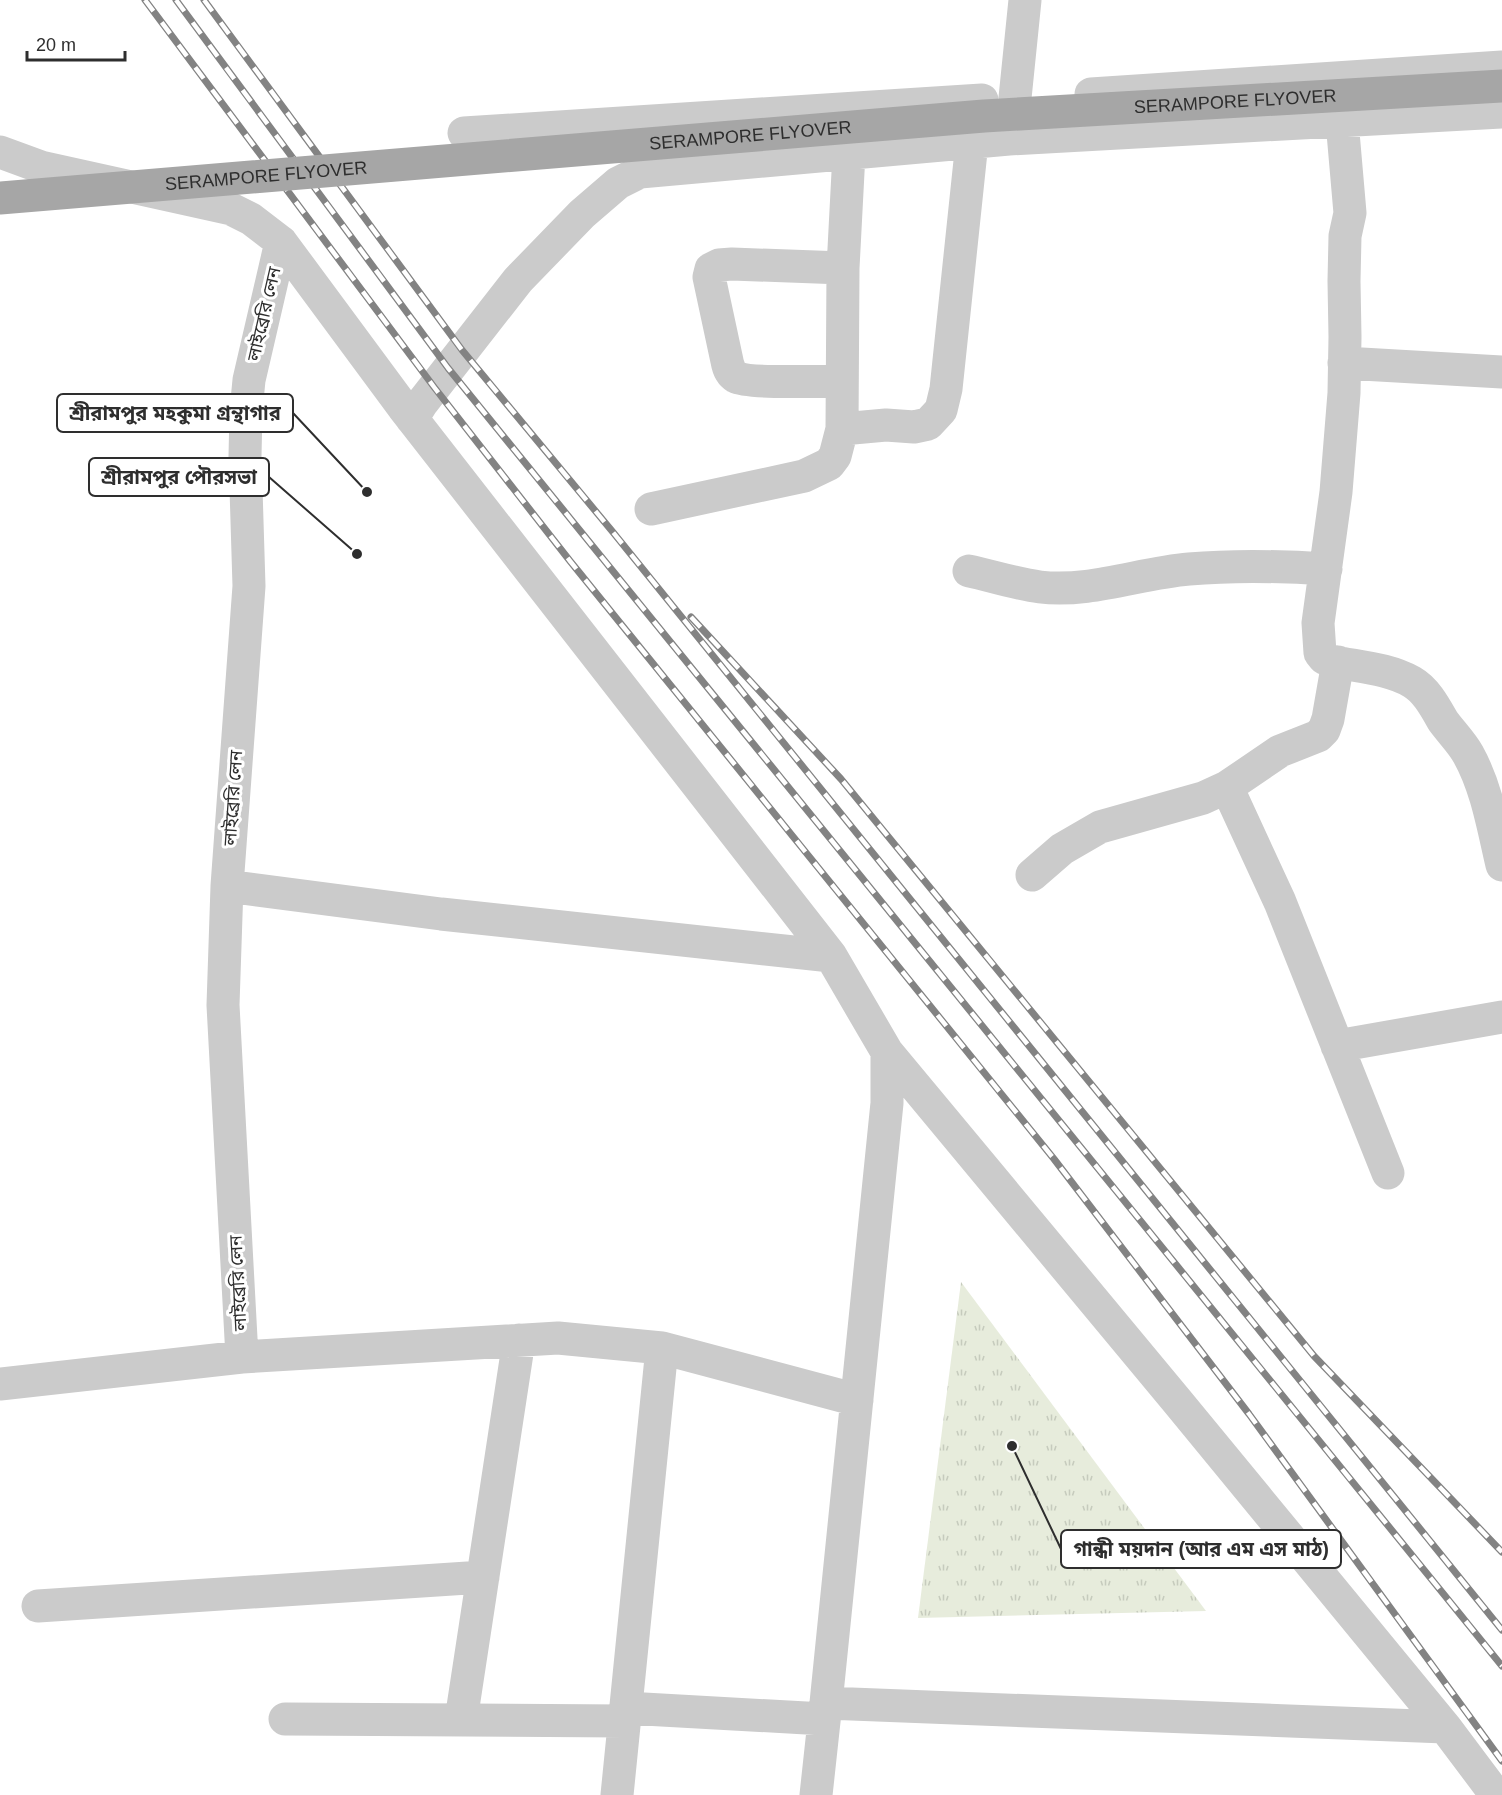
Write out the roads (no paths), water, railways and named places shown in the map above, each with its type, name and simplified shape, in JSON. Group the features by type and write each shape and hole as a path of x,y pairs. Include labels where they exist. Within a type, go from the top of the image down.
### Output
{"main road":[{"name":"SERAMPORE FLYOVER","path":"0,198 996,115 1502,86"}],"street":[{"path":"1015,98 1025,0"},
{"path":"464,133 1502,67"},
{"path":"412,419 428,395 518,280 582,214 626,178 640,172 972,142 1502,112"},
{"path":"1342,121 1350,213 1346,236 1344,281 1344,393 1336,492 1318,623 1320,653 1324,658 1338,662 1393,673 1414,683 1427,695 1467,753 1479,777 1487,798 1502,865"},
{"path":"842,429 886,425 914,427 928,424 941,410 946,389 972,142"},
{"path":"0,152 41,167 231,209 251,219 281,242 412,419 831,956 887,1052 1178,1401 1445,1727 1496,1795"},
{"path":"651,509 804,476 829,465 835,456 842,429 843,268 849,153"},
{"name":"লাইব্রেরি লেন","path":"242,1357 223,1005 227,886 249,586 246,411 249,380 281,242"},
{"path":"842,381 752,380 736,377 729,369 709,278 711,269 732,264 843,268"},
{"path":"1344,363 1502,372"},
{"path":"969,571 1041,587 1067,587 1104,584 1189,569 1267,565 1326,569"},
{"path":"1032,875 1062,849 1100,827 1203,798 1227,787 1280,752 1318,736 1324,730 1338,662"},
{"path":"1227,787 1280,902 1388,1173"},
{"path":"227,886 441,914 831,956"},
{"path":"1337,1046 1502,1017"},
{"path":"816,1795 888,1103 887,1052"},
{"path":"0,1384 242,1357 558,1338 662,1348 857,1400"},
{"path":"461,1720 519,1340"},
{"path":"617,1795 662,1348"},
{"path":"39,1606 483,1576"},
{"path":"285,1719 461,1720 625,1714 825,1711 1445,1727"}],"railway":[{"path":"145,0 434,387 570,561 1054,1159 1249,1414 1502,1761"},
{"path":"176,0 448,368 1502,1666"},
{"path":"204,0 462,350 612,531 1502,1630"},
{"path":"691,617 841,779 1314,1356 1502,1552"}],"place":[{"name":"শ্রীরামপুর মহকুমা গ্ৰন্থাগার","path":"367,492"},
{"name":"শ্রীরামপুর পৌরসভা","path":"357,554"},
{"name":"গান্ধী ময়দান (আর এম এস মাঠ)","path":"1012,1446"}]}
